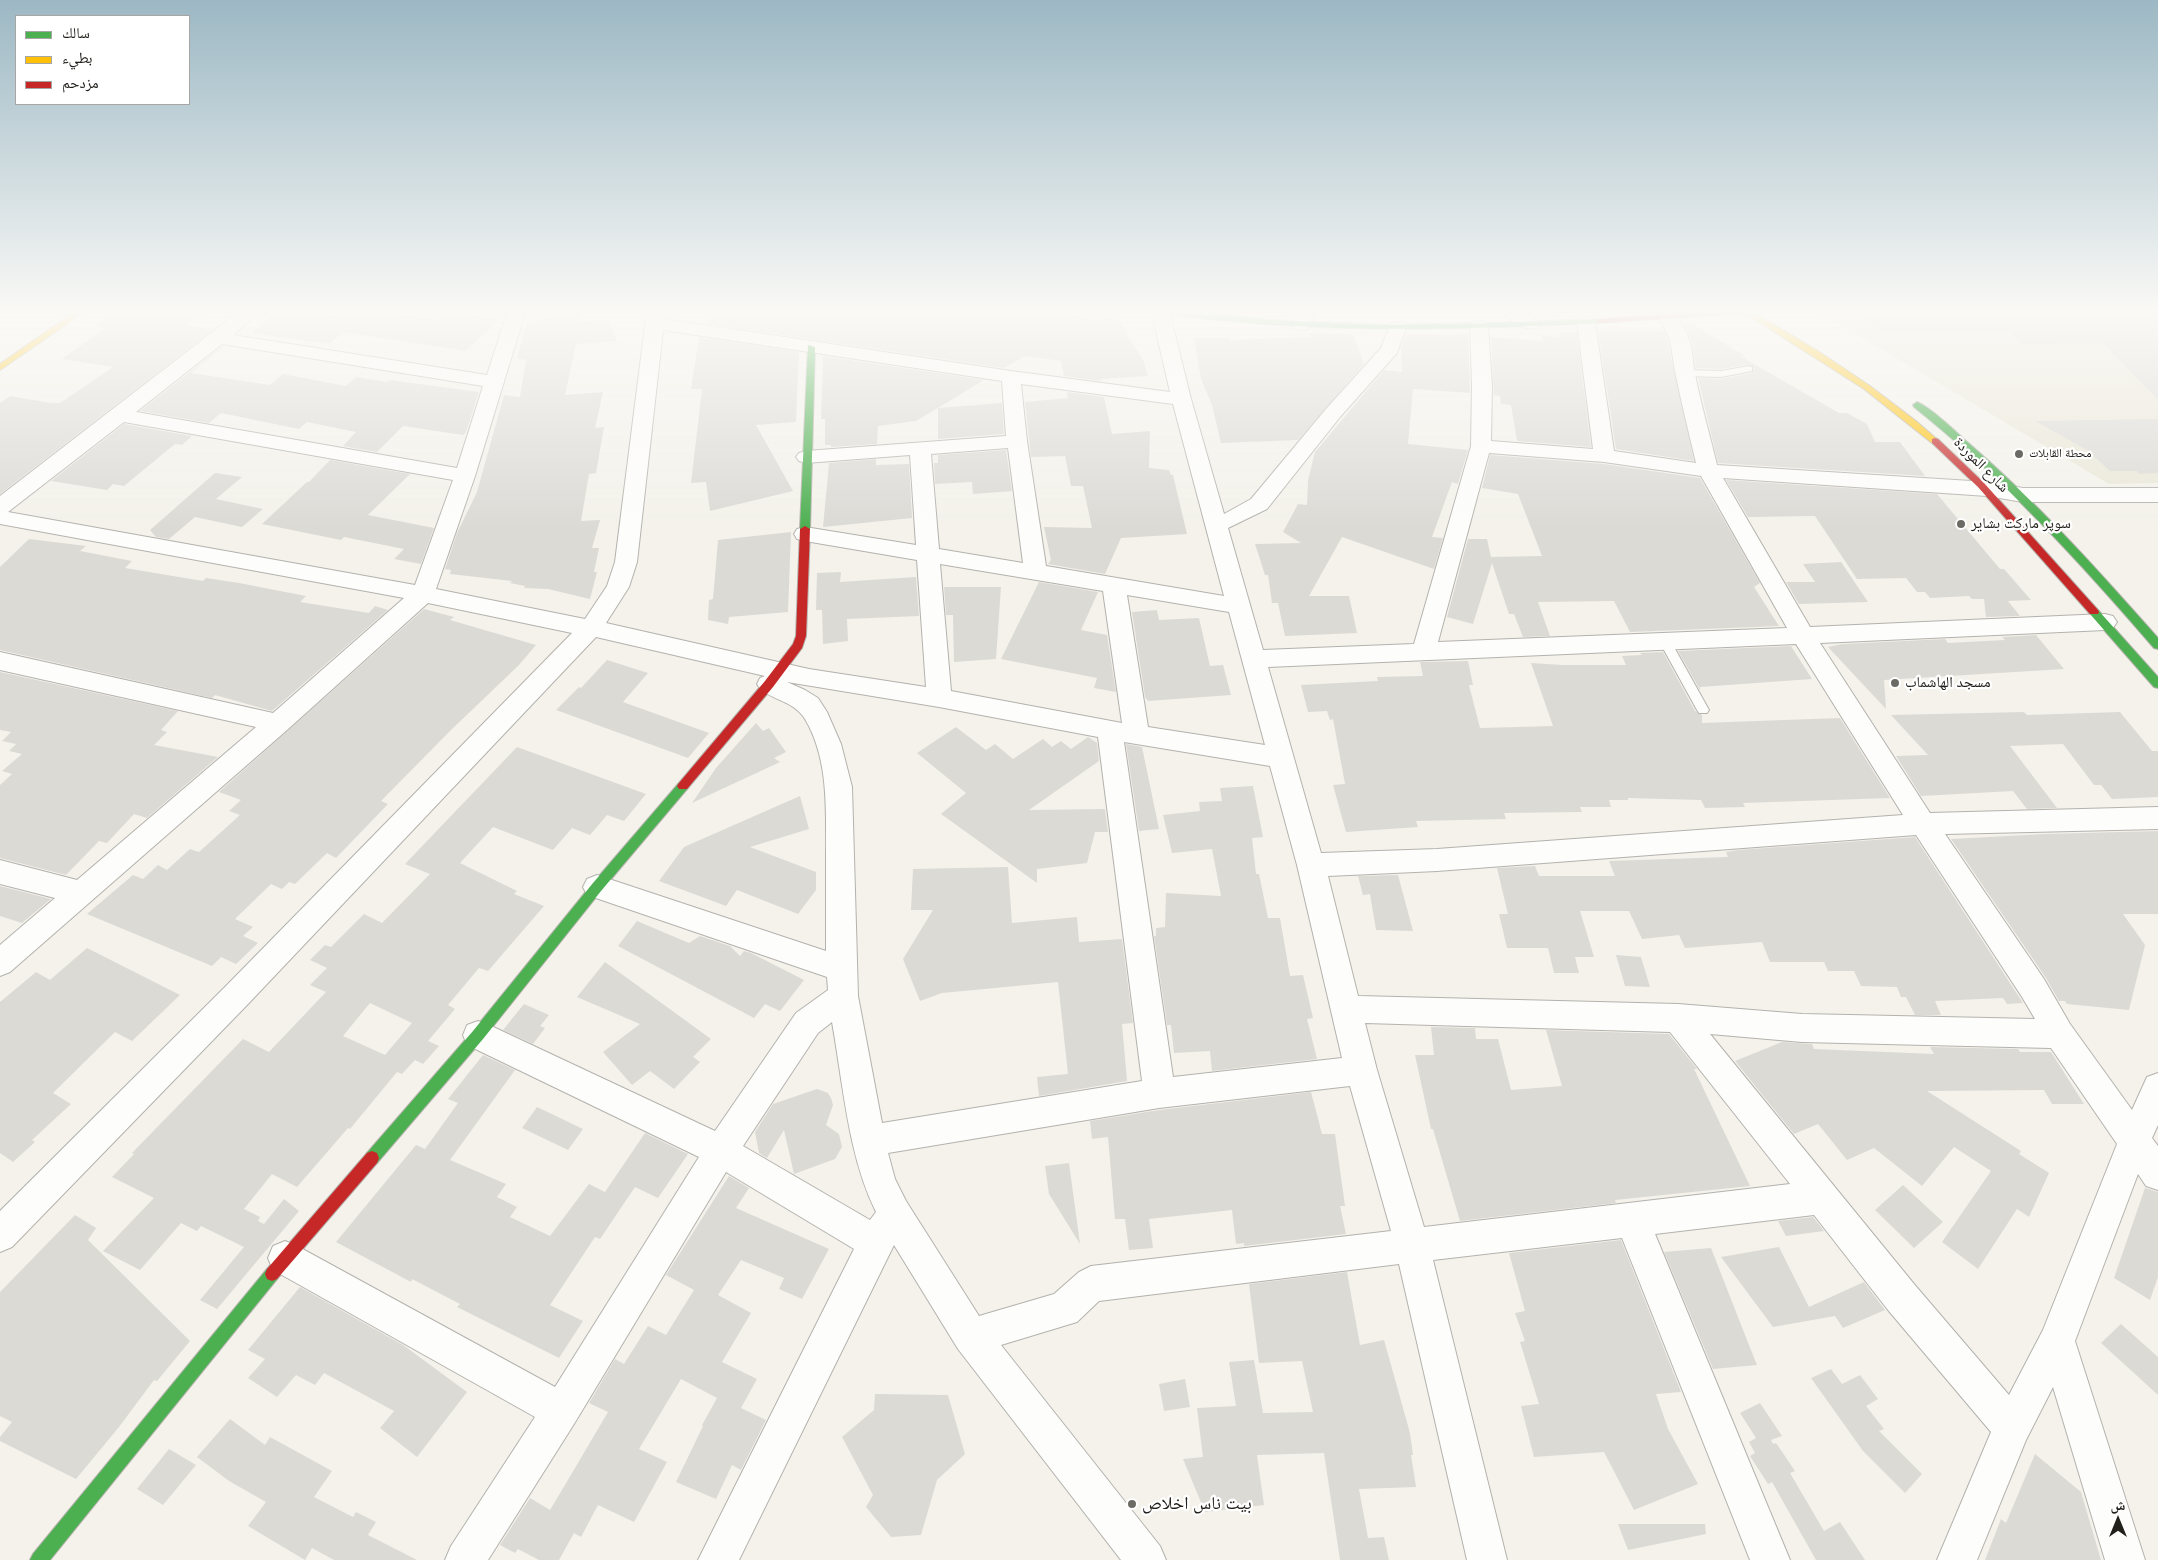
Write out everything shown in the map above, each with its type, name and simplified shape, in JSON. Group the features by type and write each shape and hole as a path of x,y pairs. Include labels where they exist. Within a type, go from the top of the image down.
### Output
{"street":[{"path":"0,507 161,383"},
{"path":"0,963 278,723 423,594 466,476 493,383"},
{"path":"0,1236 237,995 590,629 618,587 626,562 647,383"},
{"path":"39,1560 285,1258 478,1035 597,888 774,678 798,644 801,636 809,383"},
{"path":"1012,383 1017,441 1035,571"},
{"path":"1051,383 1181,399"},
{"path":"1178,383 1311,865 1361,1070 1412,1244 1487,1560"},
{"path":"1217,525 1259,504 1333,412 1359,383"},
{"path":"1424,651 1481,446 1482,383"},
{"path":"1594,383 1604,456"},
{"path":"1687,383 1708,471 1803,635 1923,824 2033,988 2059,1034 2158,1173"},
{"name":"شارع الموردة","path":"1857,383 1925,432 1988,489 2008,516 2105,622 2158,684"},
{"name":"شارع الموردة","path":"1906,397 1953,430 1987,460 2022,495 2158,645"},
{"path":"120,415 466,476"},
{"path":"806,457 1017,441"},
{"path":"1481,446 1604,456 1708,471 1988,489 2022,495 2158,495"},
{"path":"920,448 939,698"},
{"path":"0,517 423,594 590,629 774,678 939,698 1123,732 1282,758"},
{"path":"804,534 1238,606"},
{"path":"1114,585 1123,732 1159,1093"},
{"path":"1254,659 2105,622"},
{"path":"0,661 278,723"},
{"path":"718,1560 885,1228 880,1185 868,1141 842,983 839,787 828,744 810,705 774,678"},
{"path":"1311,865 1437,860 1923,824 2158,818"},
{"path":"0,872 82,893"},
{"path":"597,888 842,983"},
{"path":"465,1560 561,1411 720,1151 807,1022 842,983"},
{"path":"1346,1009 1678,1018 1802,1028 2059,1034"},
{"path":"1678,1018 1901,1297 2012,1428"},
{"path":"478,1035 885,1228 1146,1560"},
{"path":"868,1141 1159,1093 1361,1070"},
{"path":"1956,1560 2012,1428 2057,1340 2135,1140 2158,1088"},
{"path":"971,1336 1064,1309 1091,1284 1412,1244 1821,1197"},
{"path":"1632,1219 1770,1560"},
{"path":"285,1258 561,1411"},
{"path":"2057,1340 2125,1560"}],"lane":[{"path":"1665,641 1703,710"}],"shaded area":[{"path":"1938,383 2158,383 2158,483 2109,484"}],"building":[{"path":"90,383 144,383 0,494 0,403 10,396 60,403"},
{"path":"176,383 256,383 270,385 273,383 329,383 346,386 350,383 411,383 479,392 466,432 463,435 403,426 377,452 343,446 356,432 307,422 299,429 221,413 209,423 140,411"},
{"path":"522,383 568,383 565,395 603,392 595,428 604,427 596,473 589,474 581,521 600,520 592,548 599,548 594,572 597,572 590,599 548,589 524,588 525,586 510,583 512,581 450,574 451,570 445,569 457,533 477,492 504,395 520,397"},
{"path":"692,383 798,383 796,422 756,425 793,491 710,511 706,482 691,483 702,389 691,389"},
{"path":"822,383 979,383 916,421 878,426 877,444 831,447 831,445 825,445 825,419 821,419"},
{"path":"1203,383 1348,383 1298,440 1221,443 1212,405"},
{"path":"1373,383 1470,383 1470,393 1413,389 1408,444 1468,450 1458,484 1452,482 1432,537 1443,538 1434,569 1342,537 1309,596 1349,596 1357,633 1285,636 1278,603 1272,603 1268,575 1265,575 1255,544 1301,543 1283,532 1298,504 1307,505 1308,480 1315,452"},
{"path":"1493,383 1583,383 1591,447 1517,441 1511,405 1501,404 1500,396 1494,395"},
{"path":"1606,383 1677,383 1694,461 1616,449"},
{"path":"1699,383 1787,383 1839,413 1847,413 1867,424 1875,442 1900,442 1925,476 1718,463"},
{"path":"2141,383 2158,383 2158,400"},
{"path":"1067,392 1104,397 1112,434 1150,431 1149,468 1169,470 1171,475 1173,475 1187,534 1121,538 1105,574 1048,564 1051,560 1044,527 1092,528 1083,486 1071,486 1065,456 1031,457 1025,402 1068,398"},
{"path":"1002,403 1004,434 938,439 938,408"},
{"path":"2158,419 2158,473 2139,474 2137,471 2110,471 2087,450 2035,421"},
{"path":"124,424 192,436 182,445 175,444 124,486 113,484 107,490 51,481"},
{"path":"1006,450 1012,491 973,494 972,482 935,484 934,463 938,463 938,455"},
{"path":"1490,455 1604,464 1700,478 1760,583 1754,587 1779,626 1630,632 1614,601 1538,602 1550,636 1523,637 1514,614 1509,614 1492,563 1473,624 1447,617 1468,539 1487,539 1491,557 1542,556 1518,494 1482,488"},
{"path":"876,459 876,465 909,464 912,518 823,527 829,463"},
{"path":"330,460 410,474 368,515 434,528 421,564 394,559 404,549 344,537 341,540 262,524 309,482"},
{"path":"215,473 242,477 216,499 263,509 242,527 195,517 169,539 156,537 150,530"},
{"path":"1726,480 1937,494 2000,569 2004,569 2031,600 2008,601 2020,616 1986,617 1984,599 1972,599 1969,596 1930,598 1925,592 1917,592 1906,578 1857,579 1815,516 1748,517"},
{"path":"791,532 788,612 729,617 728,624 708,620 709,600 713,599 718,540"},
{"path":"29,539 86,546 80,551 132,561 125,568 203,581 206,578 239,583 306,596 300,602 369,613 375,606 388,610 272,711 215,695 212,698 0,650 0,567"},
{"path":"1841,562 1868,602 1799,604 1786,582 1815,582 1803,564"},
{"path":"841,572 840,582 916,577 919,616 847,619 848,641 823,644 822,610 816,610 817,573"},
{"path":"1039,582 1098,592 1081,630 1107,635 1116,692 1094,688 1097,678 1001,659"},
{"path":"944,587 1001,587 996,659 954,662 953,615 946,615"},
{"path":"424,609 454,617 450,620 536,645 519,665 381,801 388,804 336,858 327,853 295,884 289,882 282,889 271,884 235,919 253,927 243,936 258,943 236,964 221,957 212,966 87,914 133,875 143,879 158,865 167,870 190,849 199,852 240,815 229,811 241,800 219,792"},
{"path":"1157,610 1159,620 1199,618 1210,666 1223,665 1231,695 1148,701 1145,697 1132,612"},
{"path":"2036,635 2064,669 1884,680 1886,709 1828,647 1842,644 1945,639 1948,643 2005,640 2002,637"},
{"path":"1791,646 1812,679 1700,687 1700,690 1678,651"},
{"path":"1663,652 1695,711 1702,715 1702,723 1840,718 1890,798 1743,803 1745,807 1705,808 1701,800 1628,798 1628,800 1609,800 1611,807 1580,807 1582,812 1504,813 1506,819 1416,821 1418,827 1346,832 1333,785 1345,784 1333,719 1330,720 1327,711 1308,712 1301,685 1378,681 1377,677 1423,676 1420,662 1468,661 1473,685 1469,685 1480,728 1553,726 1531,663 1626,665 1622,656"},
{"path":"607,660 648,673 623,702 709,733 688,758 556,710 579,687 581,688"},
{"path":"0,672 178,711 161,730 167,732 154,745 218,757 147,818 134,814 107,843 99,841 66,875 0,858 0,785 12,774 2,771 22,754 9,751 16,744 2,741 11,732 0,730"},
{"path":"2024,712 2027,715 2120,712 2152,751 2158,751 2158,797 2112,799 2101,785 2094,785 2063,744 2010,746 2057,808 2027,809 2013,791 1921,796 1896,756 1928,755 1891,715"},
{"path":"756,723 763,731 769,728 786,752 774,758 780,762 692,803 716,768"},
{"path":"956,727 986,750 995,744 1013,759 1043,739 1052,747 1061,741 1071,749 1088,737 1097,743 1099,761 1029,810 1105,809 1108,832 1095,832 1087,863 1037,869 1037,883 941,814 966,793 917,753"},
{"path":"1126,744 1142,747 1159,829 1139,831"},
{"path":"517,747 646,794 624,821 607,815 590,835 572,828 553,850 493,827 460,863 517,891 514,894 544,906 488,971 479,968 448,1005 455,1009 428,1041 439,1046 423,1064 415,1060 402,1074 397,1072 350,1129 348,1128 297,1187 272,1174 244,1209 260,1217 258,1221 264,1224 284,1199 299,1211 217,1309 200,1300 244,1247 201,1226 197,1231 181,1223 140,1270 103,1251 154,1198 112,1177 134,1154 132,1153 243,1039 269,1052 326,992 310,985 327,968 310,960 325,945 331,947 364,914 382,923 430,874 405,864","holes":["370,1003 412,1023 385,1055 343,1036"]},
{"path":"1253,786 1263,837 1252,838 1256,874 1259,874 1268,918 1280,918 1290,976 1303,975 1313,1018 1307,1019 1317,1059 1212,1071 1210,1051 1174,1053 1171,1025 1167,1025 1154,936 1156,936 1156,928 1165,927 1166,893 1221,896 1212,849 1172,853 1163,815 1200,811 1199,802 1222,801 1220,788"},
{"path":"800,796 809,829 750,847 816,872 816,890 798,914 737,890 726,906 659,881 684,847"},
{"path":"2158,831 2158,914 2123,914 2145,945 2129,1010 2067,1004 2065,1001 2059,1001 2046,978 1951,839 2045,834"},
{"path":"1915,837 2023,1003 2007,1004 2003,998 1935,1001 1941,1015 1915,1015 1906,997 1901,997 1897,987 1861,986 1854,971 1828,971 1824,962 1770,962 1762,942 1685,948 1679,935 1642,939 1629,911 1580,911 1594,957 1575,957 1579,973 1554,973 1548,948 1507,948 1499,914 1508,914 1497,868 1535,866 1539,876 1615,876 1609,861 1728,857 1726,852 1738,850"},
{"path":"1008,867 1012,923 1077,917 1079,942 1122,939 1133,1023 1122,1024 1127,1081 1039,1096 1037,1077 1068,1074 1058,982 942,993 920,1001 903,959 933,910 911,910 913,869"},
{"path":"1398,875 1413,931 1376,930 1370,894 1363,895 1358,876"},
{"path":"0,886 51,899 22,923 0,916"},
{"path":"637,921 689,943 700,936 730,946 740,956 744,951 751,953 804,980 780,1011 765,1004 754,1018 618,946"},
{"path":"87,948 180,995 132,1041 115,1032 53,1093 71,1104 32,1140 35,1142 13,1162 0,1153 0,1002 36,972 50,980"},
{"path":"1616,955 1641,957 1650,987 1625,986"},
{"path":"605,962 711,1039 693,1057 700,1062 674,1089 650,1071 632,1085 603,1052 640,1024 577,997"},
{"path":"524,1004 549,1015 540,1026 545,1028 533,1044 503,1030"},
{"path":"1431,1027 1475,1028 1476,1039 1498,1039 1511,1090 1562,1086 1546,1030 1669,1034 1697,1069 1694,1069 1750,1186 1615,1200 1616,1203 1460,1221 1433,1129 1431,1129 1415,1055 1434,1055"},
{"path":"1782,1042 1812,1044 1814,1049 1934,1054 1930,1047 2018,1049 2020,1052 2051,1052 2084,1104 2052,1104 2044,1090 1927,1091 2021,1151 2019,1154 2049,1173 2029,1217 2017,1209 1978,1269 1942,1242 1991,1171 1954,1147 1922,1186 1874,1148 1847,1160 1818,1124 1794,1134 1735,1061"},
{"path":"483,1055 515,1070 450,1160 506,1184 497,1197 517,1207 510,1217 550,1236 589,1184 605,1192 645,1133 688,1154 658,1198 635,1187 600,1239 595,1237 550,1305 583,1321 559,1358 457,1307 460,1304 412,1279 411,1282 336,1242 416,1145 425,1149 458,1103 448,1099"},
{"path":"817,1089 828,1093 831,1098 833,1105 826,1125 839,1134 842,1147 835,1159 794,1174 784,1130 767,1158 759,1153 755,1132 773,1104"},
{"path":"1311,1092 1322,1134 1335,1134 1345,1206 1340,1206 1346,1234 1244,1246 1244,1243 1236,1244 1232,1210 1149,1219 1153,1248 1129,1250 1125,1219 1115,1219 1108,1137 1092,1139 1090,1121 1159,1110"},
{"path":"537,1107 583,1129 568,1150 522,1128"},
{"path":"1069,1163 1080,1244 1049,1194 1045,1166"},
{"path":"729,1176 749,1188 736,1208 829,1249 802,1299 779,1289 784,1278 741,1260 718,1295 751,1313 722,1362 757,1379 741,1408 766,1420 741,1470 732,1465 716,1499 676,1482 702,1425 717,1398 681,1379 639,1449 667,1462 634,1522 598,1505 581,1537 574,1533 559,1560 539,1560 518,1549 515,1553 500,1545 530,1498 550,1510 608,1412 589,1403 615,1359 624,1364 648,1326 666,1335 694,1290 666,1275"},
{"path":"1903,1185 1943,1222 1914,1248 1875,1210"},
{"path":"2145,1188 2158,1192 2158,1277 2150,1300 2114,1278"},
{"path":"75,1215 96,1228 88,1240 190,1341 157,1381 154,1380 119,1427 76,1479 0,1441 0,1437 12,1422 0,1416 0,1292"},
{"path":"1813,1217 1824,1231 1786,1236 1778,1221"},
{"path":"1621,1240 1681,1392 1656,1394 1668,1429 1698,1484 1634,1510 1604,1452 1534,1457 1521,1406 1539,1404 1520,1342 1525,1341 1515,1313 1525,1311 1509,1253"},
{"path":"1779,1247 1809,1307 1864,1282 1885,1310 1843,1328 1835,1316 1773,1327 1721,1257"},
{"path":"1711,1248 1757,1365 1713,1369 1664,1252"},
{"path":"1347,1272 1360,1345 1384,1340 1410,1433 1416,1487 1359,1489 1368,1538 1384,1537 1389,1560 1340,1560 1324,1453 1257,1455 1264,1505 1205,1512 1183,1459 1203,1457 1197,1408 1236,1406 1229,1362 1254,1360 1263,1413 1313,1412 1302,1361 1259,1363 1249,1284"},
{"path":"300,1287 403,1345 467,1392 417,1457 380,1428 394,1411 324,1373 315,1385 296,1375 277,1397 248,1378 265,1359 248,1350"},
{"path":"2121,1324 2158,1357 2158,1395 2101,1343"},
{"path":"1831,1369 1842,1384 1860,1375 1878,1399 1866,1406 1884,1429 1879,1431 1922,1474 1905,1493 1863,1451 1811,1378"},
{"path":"1185,1379 1190,1407 1164,1411 1159,1384"},
{"path":"875,1394 948,1395 965,1454 937,1480 921,1535 891,1537 866,1507 873,1495 842,1437 874,1410"},
{"path":"1760,1403 1782,1436 1771,1440 1773,1444 1776,1443 1795,1471 1790,1473 1824,1531 1840,1522 1865,1560 1816,1560 1772,1482 1768,1484 1750,1456 1755,1453 1749,1442 1756,1438 1740,1413"},
{"path":"230,1419 265,1445 270,1437 332,1471 314,1497 353,1517 356,1512 376,1522 368,1535 417,1560 334,1560 312,1548 305,1560 248,1526 266,1502 229,1481 197,1457"},
{"path":"169,1449 196,1465 163,1505 137,1489"},
{"path":"2035,1454 2081,1492 2101,1560 1985,1560 2001,1519 2006,1523"},
{"path":"1618,1524 1705,1524 1706,1534 1628,1550"}],"traffic: fast":[{"path":"805,529 810,383"},
{"path":"1917,405 1982,460 2044,519 2158,645"},
{"path":"2094,612 2158,684"},
{"path":"372,1158 478,1035 597,887 683,786"},
{"path":"39,1560 272,1274"}],"traffic: slow":[{"path":"1861,383 1935,441"}],"traffic: jam":[{"path":"1935,441 1981,485 2094,612"},
{"path":"683,786 769,684 798,645 801,636 805,529"},
{"path":"272,1274 372,1158"}],"place":[{"name":"محطة القابلات","path":"2019,454"},
{"name":"سوپر مارکت بشاير","path":"1961,524"},
{"name":"مسجد الهاشماب","path":"1895,683"},
{"name":"بيت ناس اخلاص","path":"1132,1504"}]}
